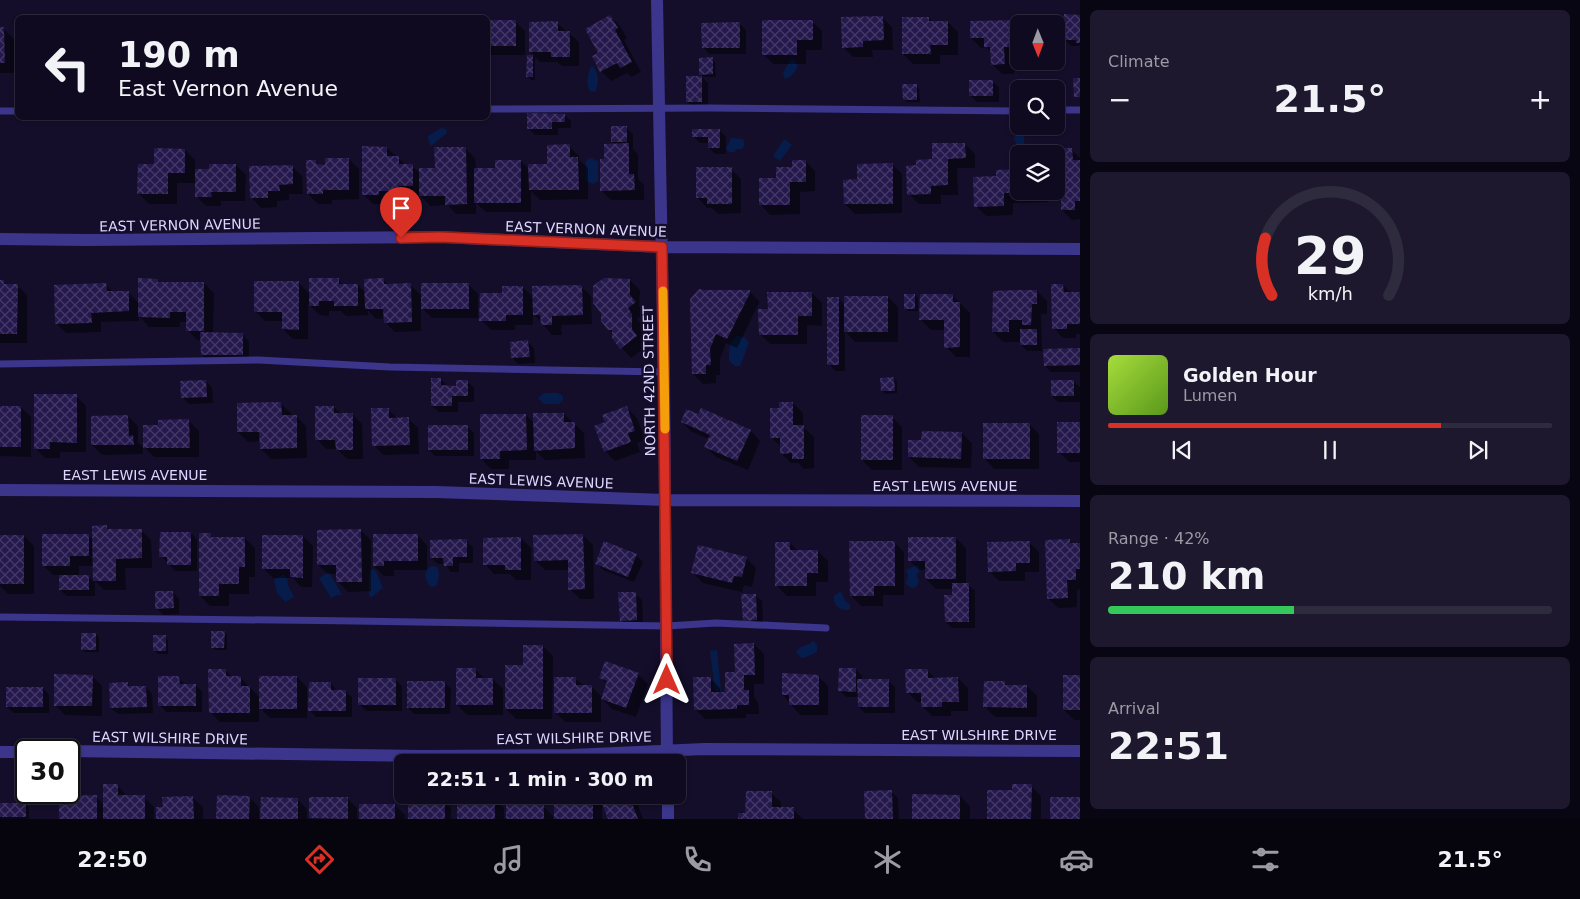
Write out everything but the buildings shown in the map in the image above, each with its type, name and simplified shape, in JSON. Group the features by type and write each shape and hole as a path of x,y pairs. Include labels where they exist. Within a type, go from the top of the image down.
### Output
{"street":[{"name":"NORTH 42ND STREET","path":"657,0 664,372 667,754"},
{"name":"EAST VERNON AVENUE","path":"0,239 440,237 662,247 1080,249"},
{"name":"EAST LEWIS AVENUE","path":"0,490 436,492 665,500 1080,501"},
{"name":"EAST WILSHIRE DRIVE","path":"679,754 704,748 1080,751"},
{"name":"EAST WILSHIRE DRIVE","path":"80,751 394,755"},
{"path":"0,752 15,752"},
{"path":"668,804 668,819"}],"lane":[{"path":"490,110 1010,111"},
{"path":"1065,110 1080,110"},
{"path":"0,111 15,111"},
{"path":"0,364 259,360 390,367 664,372"},
{"path":"0,618 155,618 667,626 716,624 826,628"}],"water":[{"path":"793,59 798,65 795,72 785,79 783,73 790,60"},
{"path":"593,66 598,75 598,81 596,91 591,92 588,87 588,81 590,68"},
{"path":"441,128 446,129 447,133 431,146 428,136"},
{"path":"1016,135 1024,135 1025,145 1016,145"},
{"path":"731,138 743,139 745,144 742,149 729,152 726,149"},
{"path":"784,139 792,145 780,161 773,156"},
{"path":"590,158 598,161 598,181 593,184 586,181 586,161"},
{"path":"737,336 744,337 749,343 740,366 735,366 729,361 729,350 734,338"},
{"path":"544,393 558,393 563,396 563,400 559,404 544,404 538,398"},
{"path":"917,565 921,569 917,574 919,582 916,587 912,588 906,582 908,576 906,570"},
{"path":"432,566 437,567 439,574 436,586 432,587 428,584 425,575 428,568"},
{"path":"372,569 376,571 383,588 372,597 369,596 369,573"},
{"path":"329,572 342,595 340,596 339,594 331,598 319,578"},
{"path":"283,574 287,578 294,597 285,602 277,593 274,580"},
{"path":"839,592 842,593 845,601 850,604 850,609 842,609 837,606 834,596"},
{"path":"813,641 817,645 817,652 804,658 800,657 796,652 797,650"},
{"path":"717,650 721,691 715,691 710,651"}],"slow traffic":[{"path":"663,291 665,429"}],"route":[{"path":"401,238 440,237 662,247 667,680"}]}
